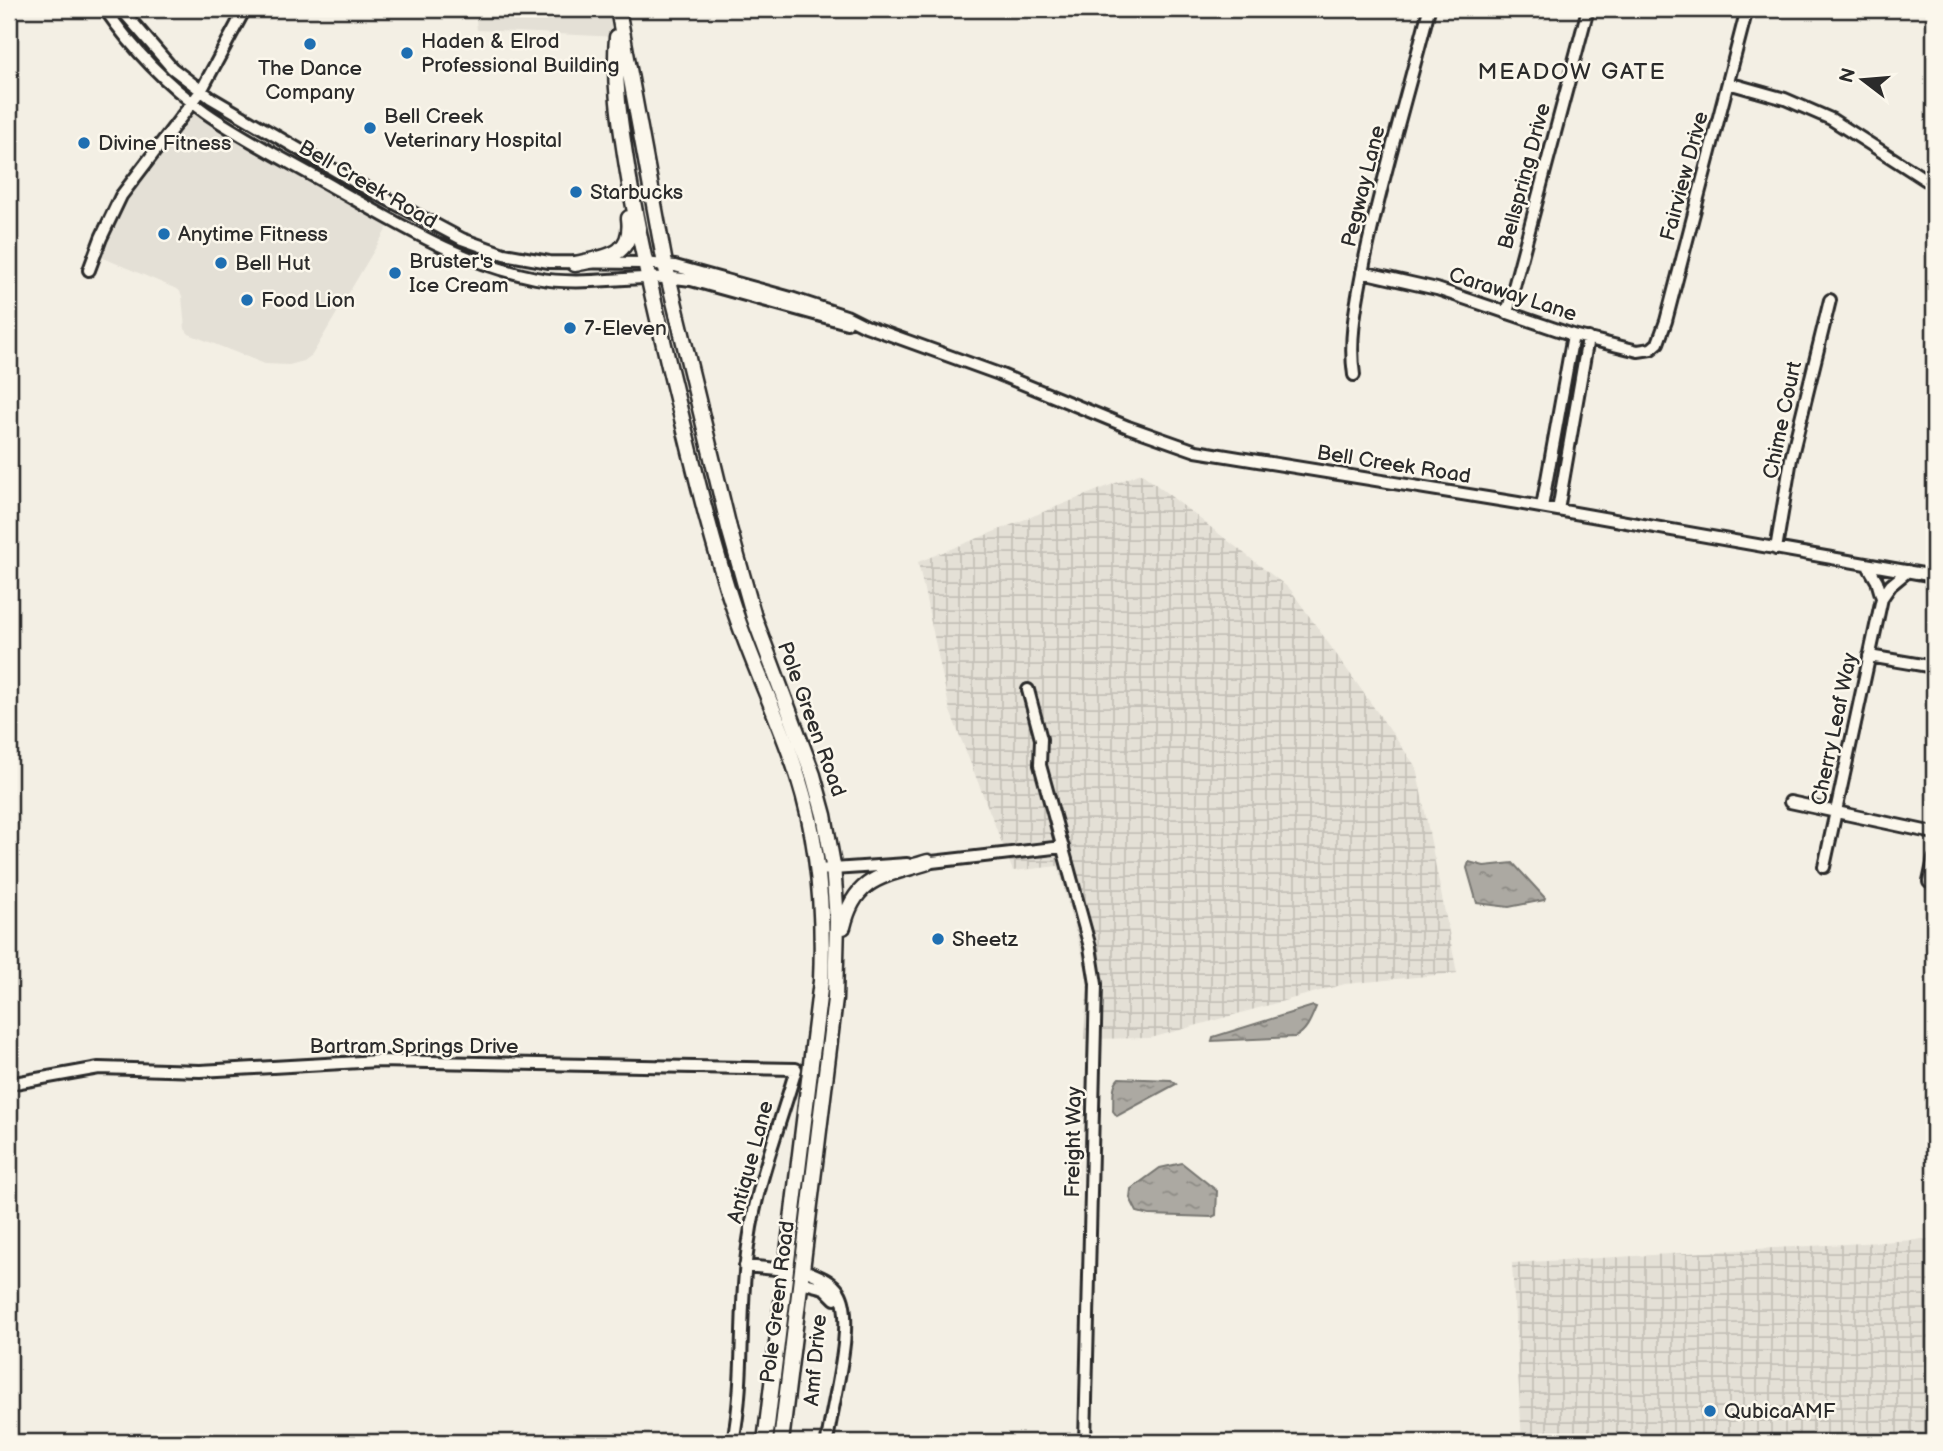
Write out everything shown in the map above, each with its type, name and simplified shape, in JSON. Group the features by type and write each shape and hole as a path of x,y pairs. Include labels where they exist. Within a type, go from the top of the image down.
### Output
{"main road":[{"name":"Pole Green Road","path":"618,15 615,55 620,126 644,263 714,543 736,616 798,778 818,870 822,926 821,981 765,1442"},
{"name":"Pole Green Road","path":"618,15 667,271 742,578 813,775 824,815 833,869 838,952 834,1012 781,1442"},
{"path":"575,264 616,253 628,238 629,220 621,172 620,126"},
{"path":"838,952 847,911 859,890 879,877 928,862"},
{"path":"801,1281 794,1279 787,1270 795,1262 801,1218 811,1195"}],"street":[{"name":"Bell Creek Road","path":"105,9 142,56 217,120 454,254 509,272 550,280 649,279 667,271"},
{"name":"Bell Creek Road","path":"121,9 165,61 201,91 335,170 461,239 520,257 575,264 644,263 843,323 866,326 999,374 1191,450 1542,507 1934,576"},
{"path":"89,270 121,196 201,91 246,9"},
{"name":"Pegway Lane","path":"1354,375 1351,353 1362,272 1382,184 1429,9"},
{"name":"Bellspring Drive","path":"1507,313 1588,9"},
{"name":"Fairview Drive","path":"1651,349 1657,343 1666,321 1747,9"},
{"path":"1728,83 1786,99 1831,119 1934,185"},
{"name":"Caraway Lane","path":"1362,272 1437,289 1573,335 1637,351 1651,349"},
{"name":"Chime Court","path":"1776,549 1799,422 1830,300"},
{"path":"1542,507 1573,335"},
{"path":"1558,510 1588,338"},
{"path":"1867,564 1877,581 1882,598"},
{"path":"1882,598 1891,585 1908,571"},
{"name":"Cherry Leaf Way","path":"1824,867 1882,598"},
{"path":"1869,656 1934,667"},
{"name":"Freight Way","path":"1028,690 1041,739 1040,765 1090,947 1096,984 1085,1442"},
{"path":"1790,803 1934,833"},
{"path":"818,870 928,862 1063,847"},
{"path":"1929,882 1934,859"},
{"name":"Bartram Springs Drive","path":"9,1084 99,1068 200,1071 378,1061 796,1069"},
{"name":"Antique Lane","path":"733,1442 740,1396 745,1266 752,1220 796,1069"},
{"path":"745,1266 787,1270"},
{"name":"Amf Drive","path":"801,1281 817,1284 828,1290 835,1297 839,1309 840,1334 827,1442"}],"shaded area":[{"path":"475,9 616,9 618,37 477,30"},
{"path":"193,102 392,220 312,355 304,361 289,365 265,364 189,334 185,329 179,290 94,254 110,215"},
{"path":"1141,473 1290,589 1416,767 1457,973 1345,984 1151,1038 1084,1039 1088,978 1058,866 1013,871 950,711 918,562"},
{"path":"1934,1239 1934,1442 1522,1442 1512,1263"}],"water":[{"path":"1469,862 1484,866 1513,863 1545,898 1509,907 1477,903 1467,868"},
{"path":"1316,1007 1308,1024 1295,1037 1212,1041 1213,1037"},
{"path":"1119,1078 1171,1080 1176,1084 1117,1116 1113,1111 1113,1093"},
{"path":"1182,1163 1217,1191 1216,1215 1149,1215 1137,1212 1130,1198 1131,1189 1160,1168"}],"place":[{"name":"The Dance Company","path":"310,44"},
{"name":"Haden & Elrod Professional Building","path":"407,53"},
{"name":"Bell Creek Veterinary Hospital","path":"370,128"},
{"name":"Divine Fitness","path":"84,143"},
{"name":"Starbucks","path":"576,192"},
{"name":"Anytime Fitness","path":"164,234"},
{"name":"Bell Hut","path":"221,263"},
{"name":"Bruster's Ice Cream","path":"395,273"},
{"name":"Food Lion","path":"247,300"},
{"name":"7-Eleven","path":"570,328"},
{"name":"Sheetz","path":"938,939"},
{"name":"QubicaAMF","path":"1710,1411"}],"district":[{"name":"MEADOW GATE","path":"1572,71"}]}
